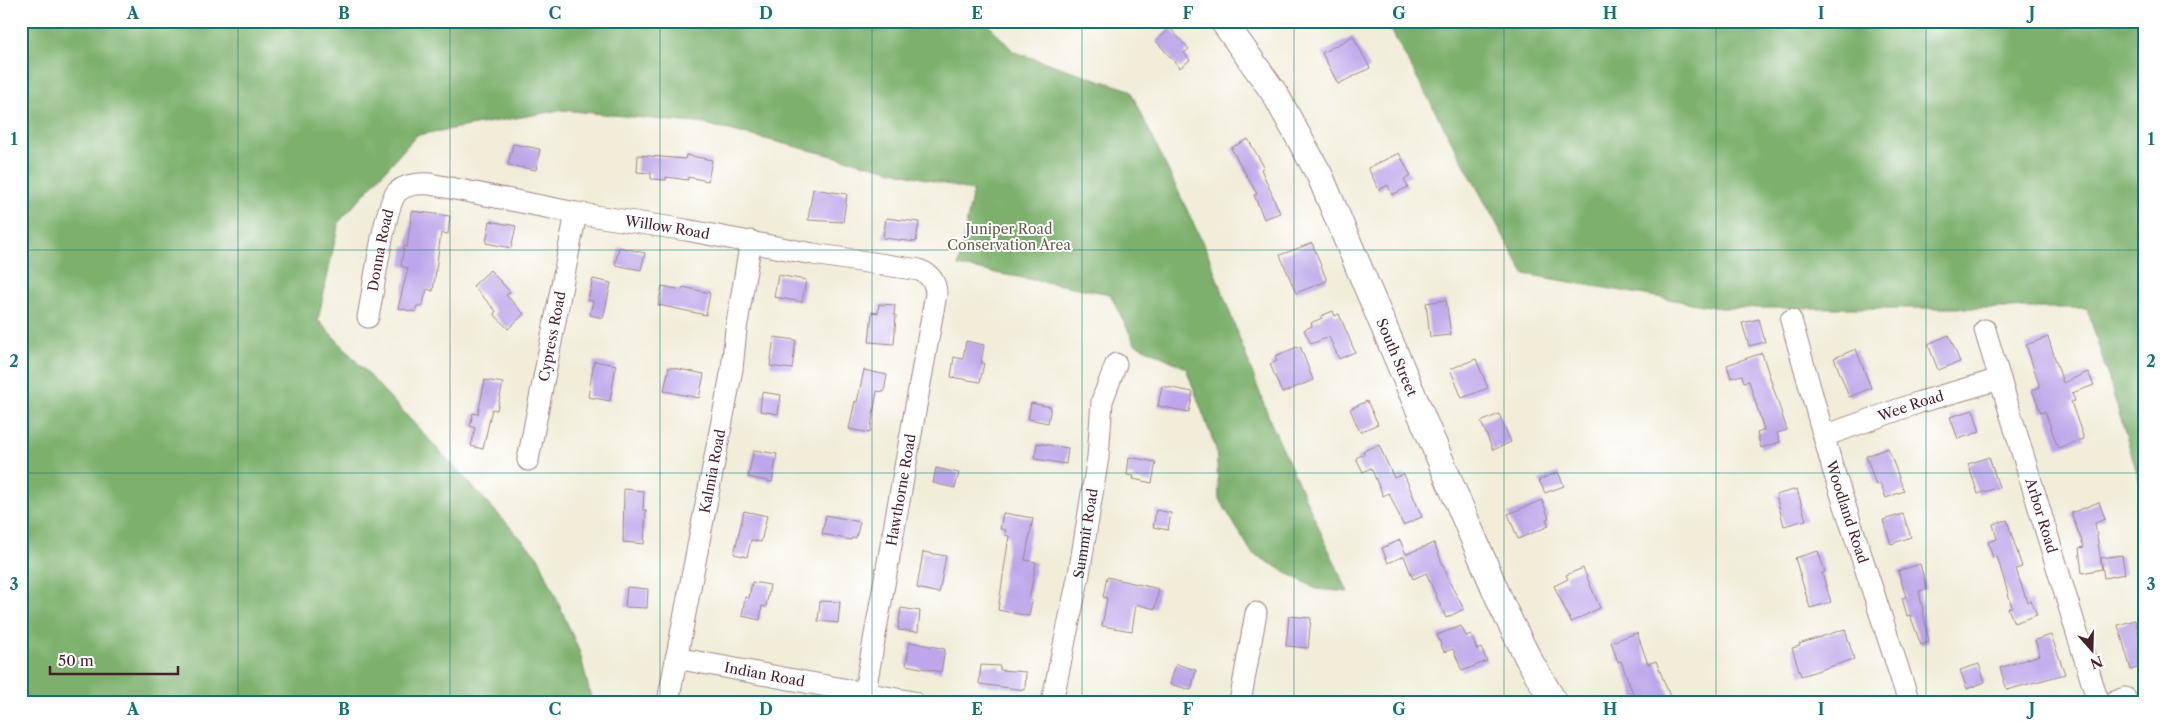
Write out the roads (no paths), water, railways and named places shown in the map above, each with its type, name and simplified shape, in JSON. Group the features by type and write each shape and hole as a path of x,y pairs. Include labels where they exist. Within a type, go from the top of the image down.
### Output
{"main road":[{"name":"South Street","path":"1223,21 1275,94 1320,176 1504,608 1520,642 1554,702"}],"street":[{"name":"Willow Road","path":"401,189 415,184 430,184 576,213 751,241 813,254 919,270 931,278"},
{"name":"Donna Road","path":"368,317 390,205 396,193 401,189"},
{"name":"Cypress Road","path":"528,460 576,213"},
{"name":"Kalmia Road","path":"668,702 730,378 738,314 751,241"},
{"name":"Hawthorne Road","path":"864,697 936,294 931,278"},
{"name":"Woodland Road","path":"1791,320 1824,436 1882,623 1909,702"},
{"name":"Arbor Road","path":"1985,330 2098,702"},
{"name":"Summit Road","path":"1052,702 1079,574 1098,457 1100,412 1105,390 1116,364"},
{"name":"Wee Road","path":"1824,436 1920,402 2000,380"},
{"path":"1240,702 1256,613"},
{"name":"Indian Road","path":"676,658 864,697 913,702"}],"park label":[{"name":"Juniper Road Conservation Area","path":"1009,237"}]}
